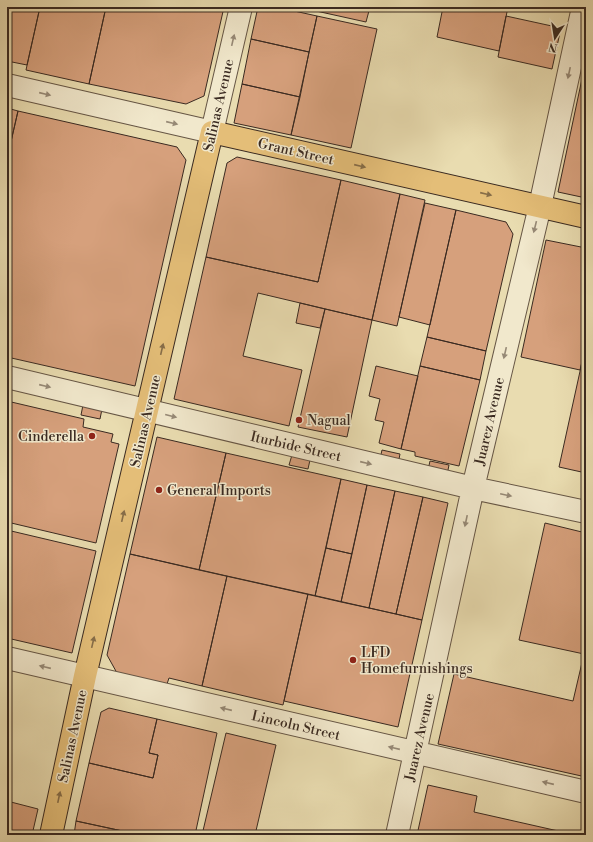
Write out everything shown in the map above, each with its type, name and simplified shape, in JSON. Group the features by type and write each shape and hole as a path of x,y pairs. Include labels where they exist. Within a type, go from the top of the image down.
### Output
{"main road":[{"name":"Grant Street","path":"212,132 586,217"},
{"name":"Salinas Avenue","path":"51,835 85,676 212,132"}],"street":[{"name":"Salinas Avenue","path":"212,132 241,7"},
{"name":"Juarez Avenue","path":"397,835 473,488 540,206 583,7"},
{"name":"Grant Street","path":"7,85 212,132"},
{"name":"Iturbide Street","path":"7,377 473,488 586,512"},
{"name":"Lincoln Street","path":"7,658 586,792"}],"building":[{"path":"7,7 40,7 27,65 7,61"},
{"path":"40,7 106,7 89,84 26,70"},
{"path":"106,7 224,7 204,96 186,104 89,84"},
{"path":"258,7 276,7 317,16 309,52 251,39"},
{"path":"298,7 370,7 366,22"},
{"path":"443,7 508,7 499,51 437,37"},
{"path":"317,16 377,29 351,148 291,135"},
{"path":"506,16 561,28 552,69 498,57"},
{"path":"251,39 309,52 300,97 242,84"},
{"path":"586,52 586,72 582,71"},
{"path":"583,74 586,75 586,198 558,192"},
{"path":"242,84 300,97 291,135 234,123"},
{"path":"7,108 18,111 7,159"},
{"path":"18,111 177,147 186,160 135,386 7,357 7,159"},
{"path":"237,157 341,180 318,282 206,257 227,163"},
{"path":"341,180 400,194 372,320 258,293 243,356 302,370 289,426 174,399 206,257 318,282"},
{"path":"400,194 425,200 397,326 372,320"},
{"path":"425,203 456,210 430,325 399,317"},
{"path":"456,210 506,222 513,234 486,351 427,337"},
{"path":"546,240 586,248 586,344 580,370 521,357"},
{"path":"300,303 325,309 320,328 296,323"},
{"path":"325,309 372,320 347,437 298,427"},
{"path":"427,337 486,351 480,380 420,366"},
{"path":"586,344 586,473 559,467"},
{"path":"376,366 418,376 401,449 379,443 384,422 375,420 380,399 369,396"},
{"path":"420,366 480,380 459,466 415,456 415,452 401,449"},
{"path":"7,401 84,419 83,427 113,434 111,442 119,444 96,543 7,522"},
{"path":"83,405 102,409 100,419 81,415"},
{"path":"157,437 226,453 199,570 130,554"},
{"path":"382,450 400,454 398,464 380,459"},
{"path":"226,453 341,479 315,596 199,570"},
{"path":"292,455 310,460 308,469 289,465"},
{"path":"430,461 449,465 447,475 428,470"},
{"path":"341,479 367,485 352,554 326,548"},
{"path":"367,485 395,491 369,608 341,602"},
{"path":"395,491 423,497 396,614 369,608"},
{"path":"423,497 448,503 422,620 396,614"},
{"path":"545,523 586,533 586,777 438,744 454,674 573,701 584,654 519,640"},
{"path":"7,530 96,551 72,653 7,638"},
{"path":"326,548 352,554 341,602 315,596"},
{"path":"130,554 227,576 202,686 169,678 167,684 117,673 107,655"},
{"path":"227,576 308,594 283,705 202,686"},
{"name":"LFD Homefurnishings","path":"308,594 422,620 398,727 284,701"},
{"path":"109,708 157,719 149,753 158,755 153,778 89,763 101,712"},
{"path":"157,719 217,733 195,835 141,835 76,821 89,763 153,778 158,755 149,753"},
{"path":"226,733 276,745 255,835 202,835"},
{"path":"428,785 477,796 474,812 576,835 417,835"},
{"path":"7,801 38,809 32,835 7,835"},
{"path":"76,821 141,835 74,835"}],"place":[{"name":"Nagual","path":"299,420"},
{"name":"Cinderella","path":"92,436"},
{"name":"General Imports","path":"159,490"},
{"name":"LFD Homefurnishings","path":"353,660"}]}
